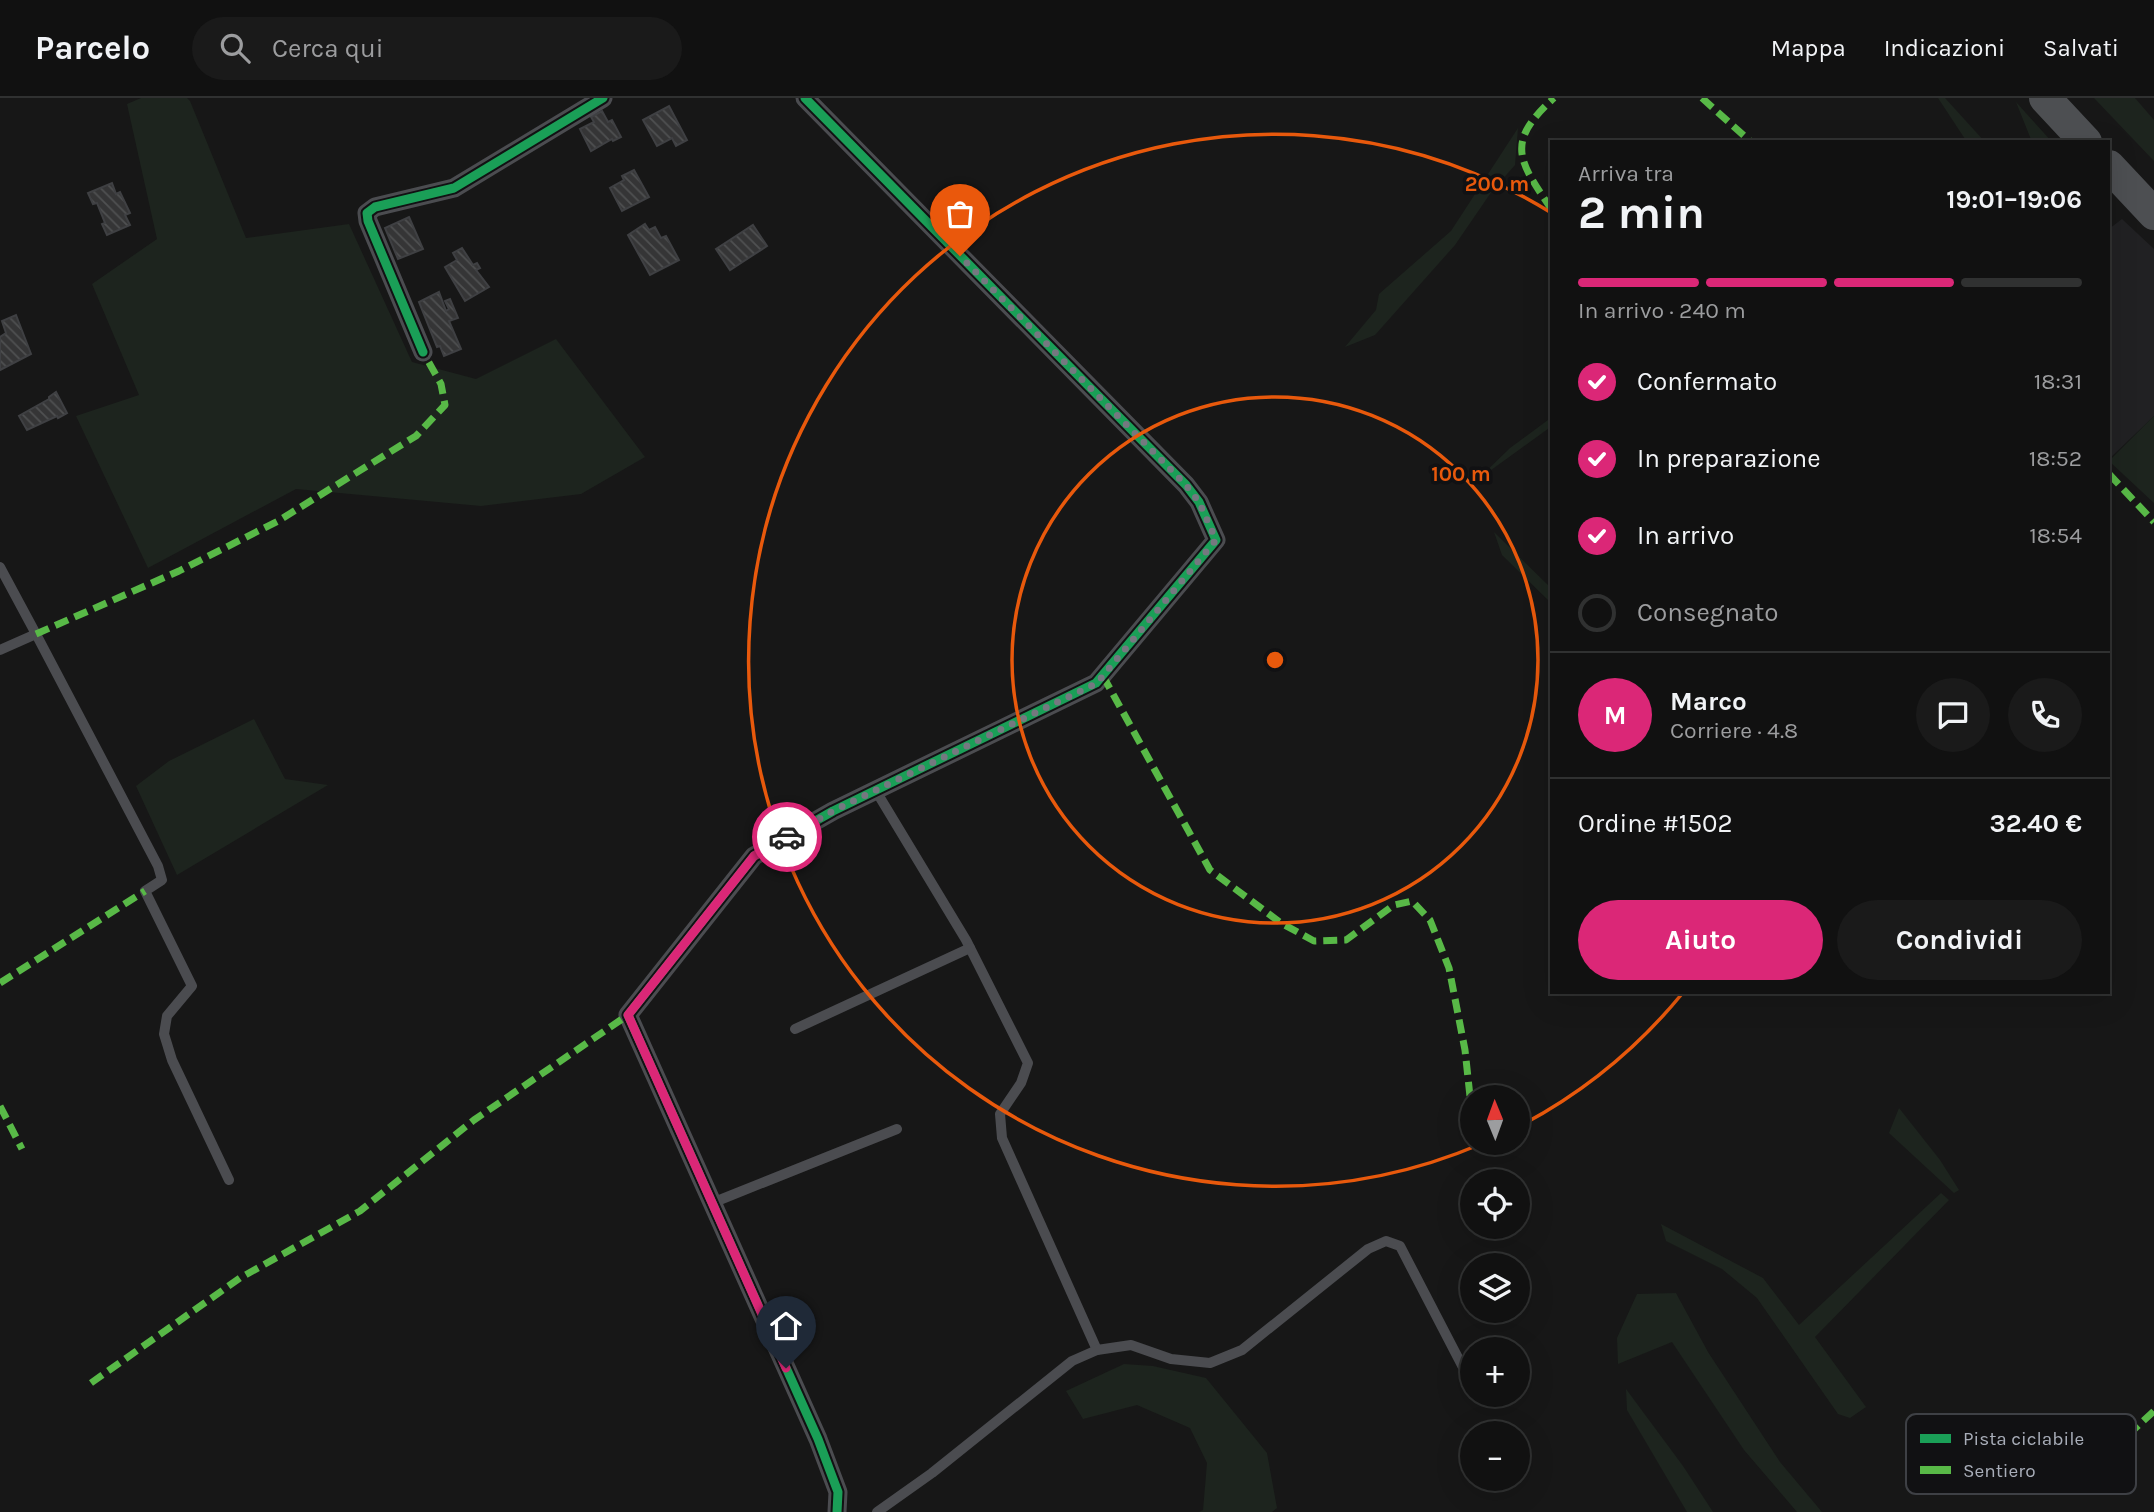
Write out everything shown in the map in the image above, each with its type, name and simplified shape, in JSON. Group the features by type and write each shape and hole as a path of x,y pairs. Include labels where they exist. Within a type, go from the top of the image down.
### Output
{"main road":[{"path":"2045,98 2084,140"},
{"path":"2110,167 2154,214"}],"street":[{"path":"423,352 368,221 367,212 375,207 454,188 603,98"},
{"path":"805,98 1186,485 1199,502 1216,540 1097,683 833,811 754,856 628,1015 818,1439 838,1492 837,1512"}],"lane":[{"path":"0,567 158,866 162,880 145,891 192,986 167,1016 164,1034 172,1060 229,1180"},
{"path":"0,650 36,634"},
{"path":"876,791 970,948 1028,1063 1021,1083 1000,1114 1002,1138 1097,1350"},
{"path":"795,1029 970,948"},
{"path":"712,1203 897,1129"},
{"path":"877,1512 932,1473 1072,1361 1097,1350 1130,1345 1171,1359 1210,1363 1242,1350 1368,1249 1386,1241 1400,1246 1460,1362"}],"shaded area":[{"path":"141,98 187,98 190,101 246,238 349,224 412,362 476,379 556,339 645,457 581,494 481,506 296,489 148,568 76,416 139,395 92,284 157,239 127,104"},
{"path":"1938,98 1945,98 1983,140 1966,140"},
{"path":"2094,98 2135,98 2154,120 2154,161"},
{"path":"2016,102 2050,140 2031,140"},
{"path":"1518,128 1515,165 1492,191 1455,245 1375,335 1345,347 1376,310 1379,294 1451,231"},
{"path":"2122,219 2154,249 2154,416 2110,458 2110,228"},
{"path":"2154,416 2154,503 2110,460"},
{"path":"1550,418 1550,427 1476,481 1510,448"},
{"path":"1494,532 1550,587 1550,602 1502,555"},
{"path":"254,719 285,779 328,785 177,875 136,786 169,761"},
{"path":"1899,1108 1940,1160 1959,1190 1954,1193 1889,1133"},
{"path":"1941,1193 1949,1200 1815,1337 1866,1407 1850,1418 1838,1414 1757,1298 1722,1269 1666,1241 1661,1224 1763,1278 1799,1325"},
{"path":"1676,1293 1708,1352 1780,1462 1822,1512 1797,1512 1744,1450 1672,1342 1618,1364 1617,1338 1637,1294"},
{"path":"1124,1364 1153,1366 1206,1378 1267,1453 1277,1508 1272,1512 1199,1512 1203,1510 1207,1463 1190,1428 1137,1405 1083,1419 1066,1391"},
{"path":"1626,1389 1713,1512 1687,1512 1627,1410"}],"building":[{"path":"669,106 687,140 676,146 672,138 657,146 643,120"},
{"path":"602,111 608,122 612,120 621,137 591,151 580,129 594,122 591,117"},
{"path":"634,170 649,197 622,211 610,188 624,180 622,176"},
{"path":"112,183 116,194 120,192 130,213 125,215 130,225 107,235 97,203 93,204 88,193"},
{"path":"409,217 423,249 398,259 385,228"},
{"path":"645,224 649,230 655,227 661,238 666,236 679,260 650,275 628,235"},
{"path":"753,225 767,246 730,270 716,249"},
{"path":"462,248 473,265 477,263 480,268 476,270 489,287 465,301 445,267 457,260 453,253"},
{"path":"439,292 446,311 449,309 445,301 450,299 458,318 449,321 461,349 444,356 440,346 437,347 419,302"},
{"path":"16,315 31,354 0,370 0,337 6,333 2,321"},
{"path":"56,392 67,413 27,430 19,416"}],"marked path":[{"path":"1550,207 1531,178 1522,152 1528,128 1554,98"},
{"path":"1702,98 1749,140"},
{"path":"36,634 179,571 278,521 416,436 445,405 441,384 423,352"},
{"path":"2110,475 2154,522"},
{"path":"1103,676 1210,870 1281,923 1314,941 1346,940 1394,905 1412,901 1430,920 1449,968 1465,1050 1469,1085"},
{"path":"0,983 145,891"},
{"path":"91,1383 240,1278 360,1211 474,1120 628,1015"},
{"path":"0,1106 22,1149"},
{"path":"2136,1428 2154,1411"}],"cycle path":[{"path":"423,352 367,213 375,207 454,188 603,98"},
{"path":"805,98 1186,485 1199,502 1216,540 1096,683 833,811 754,856 628,1015 818,1439 838,1492 837,1512"}],"way so far":[{"path":"787,837 833,811 1097,683 1216,540 1199,502 1186,485 960,256"}],"route":[{"path":"786,1368 628,1015 754,856 787,837"}]}
